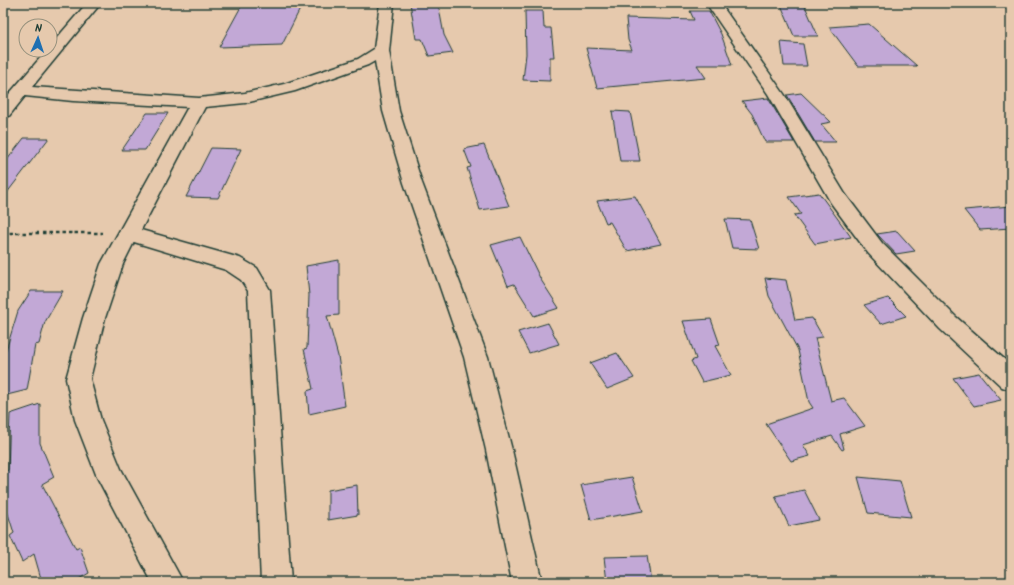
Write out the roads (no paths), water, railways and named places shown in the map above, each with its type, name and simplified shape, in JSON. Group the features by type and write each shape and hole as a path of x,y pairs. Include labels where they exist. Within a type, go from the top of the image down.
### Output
{"street":[{"path":"3,112 94,3"},
{"path":"387,3 381,51 391,111 413,183 476,357 499,450 527,582"},
{"path":"713,3 776,94 838,198 875,248 948,323 1011,380"},
{"path":"21,91 199,103 245,98 289,88 363,62 381,51"},
{"path":"168,582 111,477 88,420 78,379 94,318 112,264 130,234 199,103"},
{"path":"130,234 233,264 250,274 259,290 276,582"}]}
